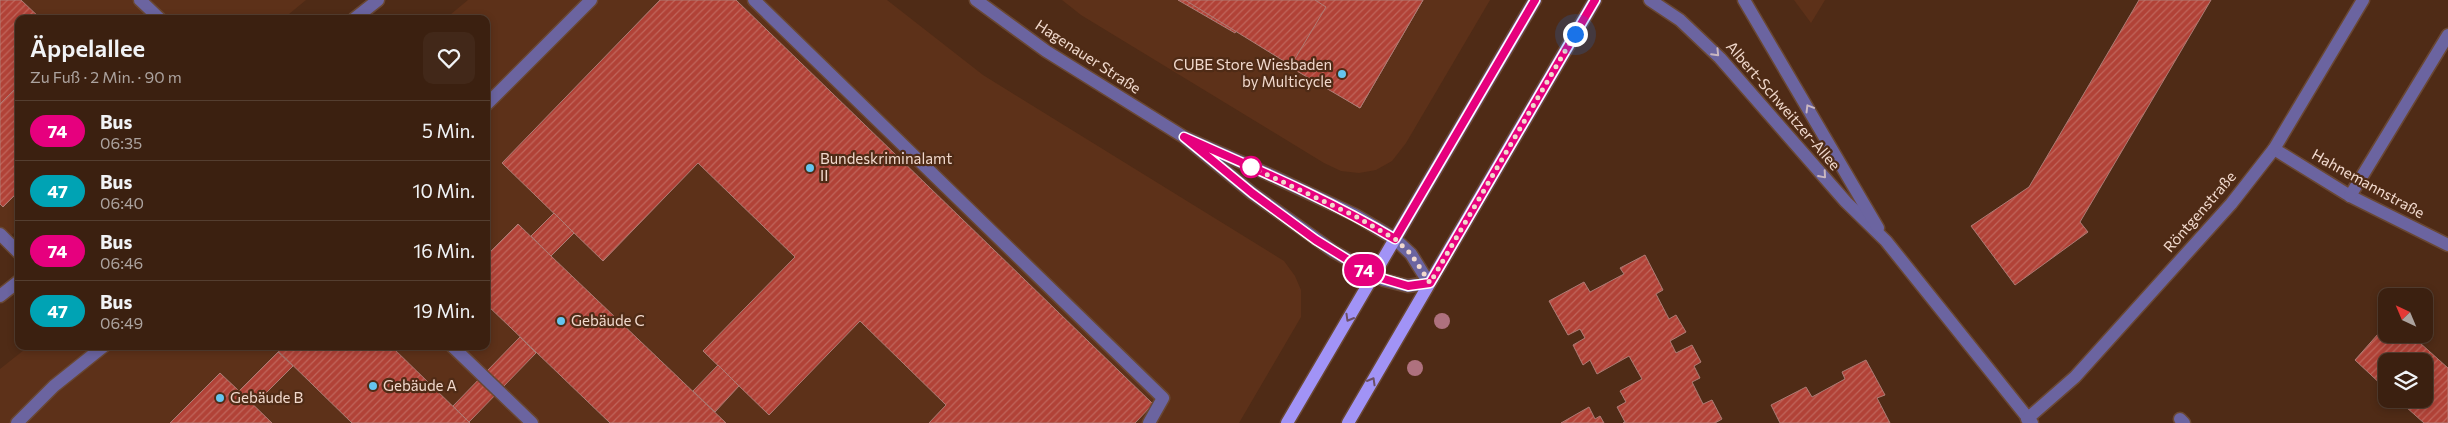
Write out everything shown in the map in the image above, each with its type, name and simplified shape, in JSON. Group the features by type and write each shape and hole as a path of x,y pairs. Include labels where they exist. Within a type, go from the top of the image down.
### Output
{"main road":[{"path":"1288,423 1535,0"},
{"path":"1348,423 1595,0"}],"street":[{"path":"140,0 156,15"},
{"path":"359,15 378,0"},
{"path":"490,101 591,0"},
{"path":"754,0 1163,398 1149,423"},
{"name":"Hagenauer Straße","path":"976,0 1046,51 1184,137 1347,211 1395,239 1411,254 1430,283 1408,286 1374,276 1316,240 1252,193 1184,137"},
{"name":"Albert-Schweitzer-Allee","path":"1650,0 1680,20 1720,58 1846,202 1886,241 2029,422"},
{"name":"Albert-Schweitzer-Allee","path":"1744,0 1886,241"},
{"name":"Röntgenstraße","path":"2029,422 2075,377 2231,204 2274,149 2362,0"},
{"path":"2350,196 2448,36"},
{"name":"Hahnemannstraße","path":"2274,149 2350,196 2448,245"},
{"path":"0,234 15,249"},
{"path":"0,296 15,284"},
{"path":"17,423 54,386 99,350"},
{"path":"456,350 532,423"}],"shaded area":[{"path":"0,0 306,0 288,15 15,15 15,232 0,244"},
{"name":"Bundeskriminalamt II","path":"468,0 887,0 983,75 1284,261 1295,276 1301,290 1301,317 1239,423 0,423 0,369 24,350 490,350 490,15 450,15"},
{"path":"1062,0 1490,0 1406,143 1392,161 1376,170 1359,173 1341,171 1324,163 1081,15"},
{"path":"1794,0 1825,0 1811,23"}],"building":[{"path":"0,0 21,0 37,15 15,15 15,89 0,104"},
{"path":"660,0 736,0 1153,404 1135,423 929,423 946,405 860,321 769,415 703,351 795,257 698,163 603,261 502,163"},
{"path":"1178,0 1254,0 1235,33"},
{"name":"CUBE Store Wiesbaden by Multicycle","path":"1185,0 1423,0 1360,108"},
{"name":"CUBE Store Wiesbaden by Multicycle","path":"1315,0 1423,0 1360,108 1290,67 1326,7"},
{"path":"2139,0 2211,0 2080,222 2088,232 2015,285 1971,226 2029,187"},
{"path":"15,89 15,195 3,207 0,204 0,104"},
{"path":"554,213 574,233 551,256 531,236"},
{"name":"Gebäude C","path":"518,224 726,423 610,423 490,308 490,252"},
{"path":"1645,255 1663,290 1656,294 1669,319 1676,315 1686,332 1670,341 1676,353 1692,345 1701,362 1694,366 1700,378 1692,382 1703,404 1712,400 1722,419 1715,423 1623,423 1625,422 1617,407 1626,402 1620,391 1642,379 1629,356 1597,374 1590,360 1583,365 1573,345 1585,338 1580,329 1568,335 1549,301 1584,282 1590,292 1624,274 1620,268"},
{"path":"2378,334 2378,343 2420,343 2431,353 2378,353 2378,382 2355,360"},
{"path":"520,337 536,353 469,422 453,406"},
{"name":"Gebäude A","path":"277,350 395,350 470,423 352,423"},
{"path":"278,352 293,366 254,405 239,391"},
{"path":"2433,355 2448,368 2448,423 2424,423 2407,408 2433,408"},
{"path":"1866,360 1885,395 1877,398 1890,423 1780,423 1771,405 1806,387 1812,397 1845,379 1842,372"},
{"path":"718,365 739,386 715,412 693,391"},
{"name":"Gebäude B","path":"220,373 239,391 272,423 170,423"},
{"path":"1589,407 1595,419 1600,416 1604,423 1561,423"}],"bus line":[{"name":"74","path":"1535,0 1395,239 1355,216 1268,174 1184,137 1252,193 1316,240 1374,276 1408,286 1430,283 1595,0"}],"place":[{"name":"CUBE Store Wiesbaden by Multicycle","path":"1342,74"},
{"name":"Bundeskriminalamt II","path":"810,168"},
{"name":"Gebäude C","path":"561,321"},
{"name":"Gebäude A","path":"373,386"},
{"name":"Gebäude B","path":"220,398"}],"route":[{"path":"1251,167 1355,216 1395,239 1411,254 1430,283 1575,34"}]}
